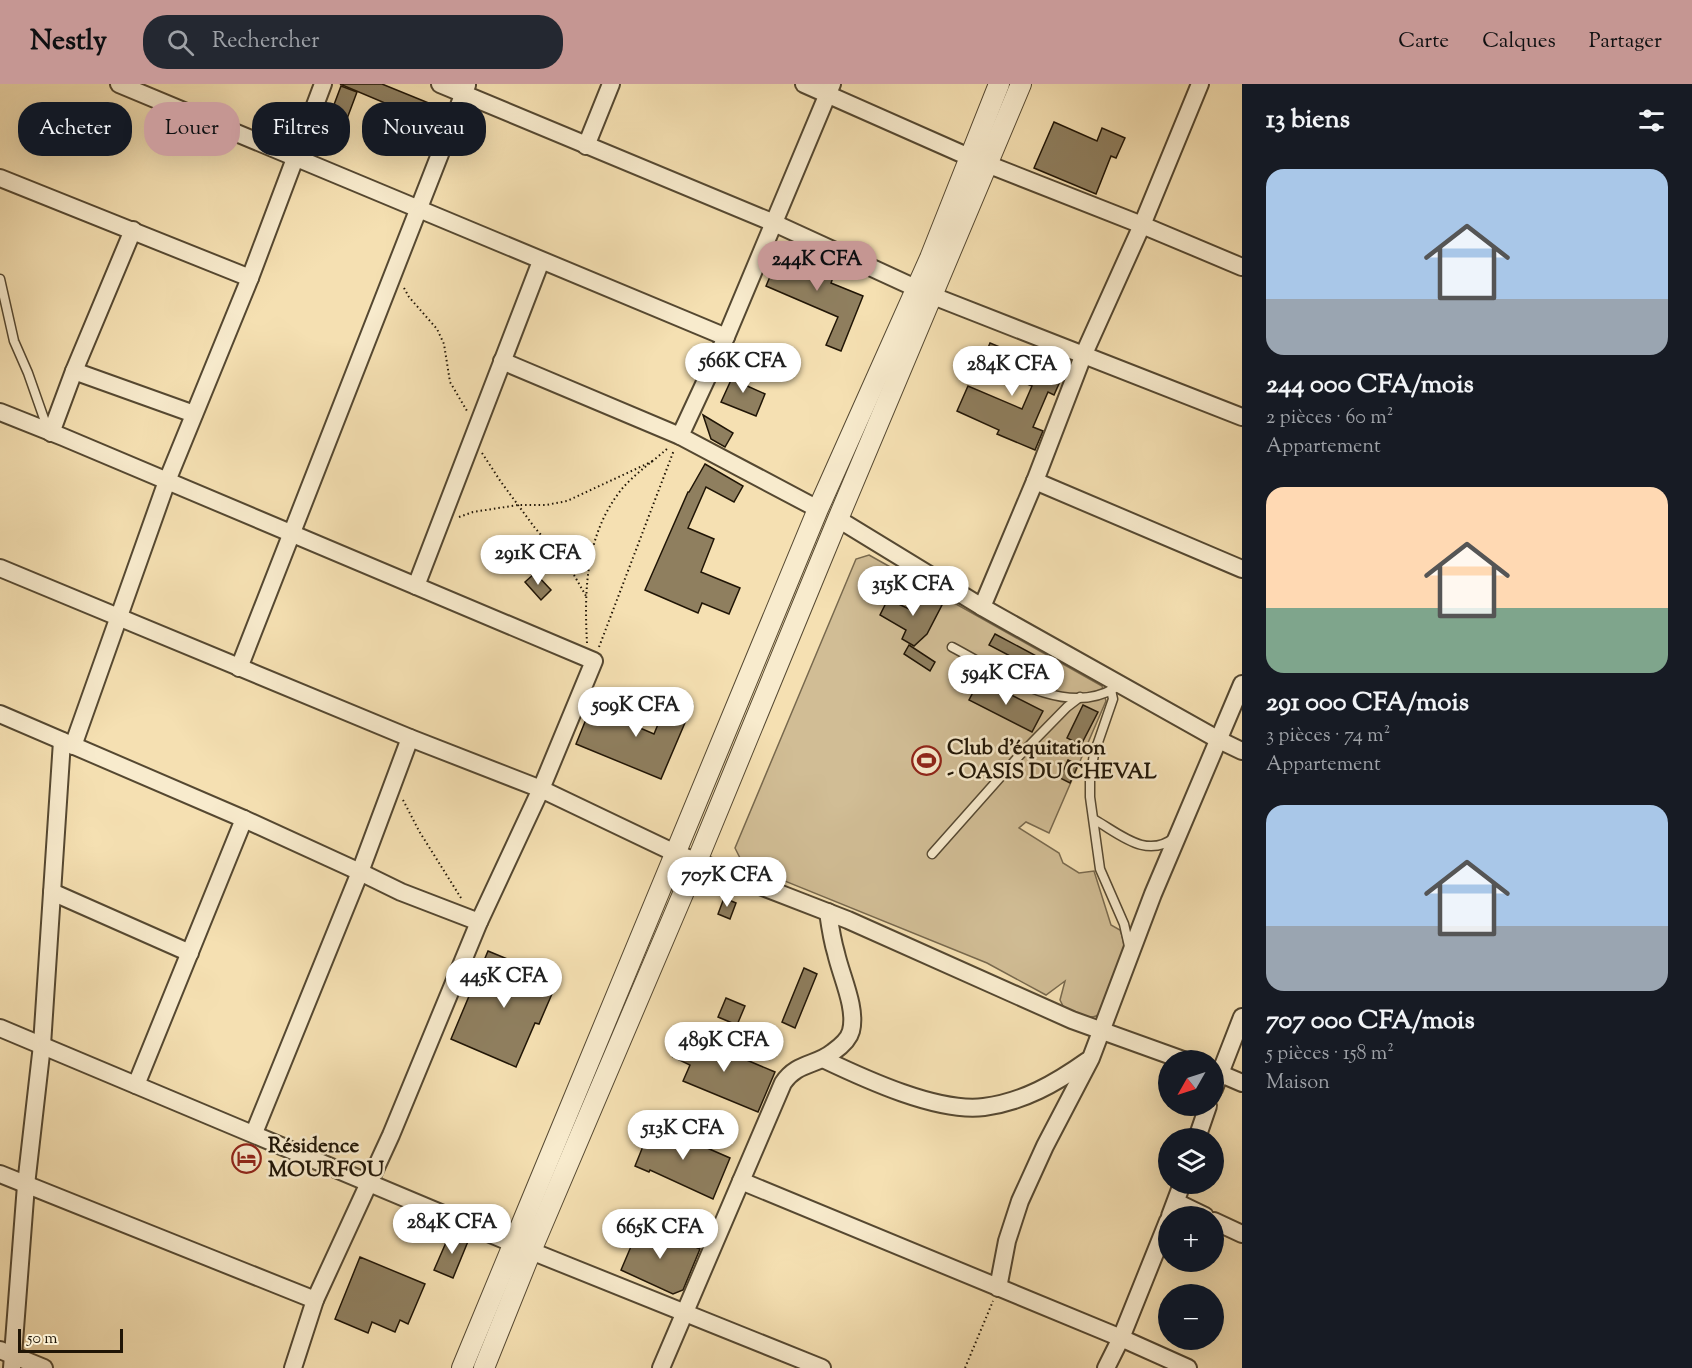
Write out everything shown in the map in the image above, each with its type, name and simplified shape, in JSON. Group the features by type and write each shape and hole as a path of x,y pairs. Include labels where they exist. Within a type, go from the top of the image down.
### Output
{"street":[{"path":"119,84 726,337"},
{"path":"44,1368 8,1358 42,1045 52,892 68,744 120,618 167,481 250,278 323,84"},
{"path":"440,84 465,89 586,146 774,223 924,292 1242,417"},
{"path":"586,146 611,84"},
{"path":"804,84 830,89 978,161 1242,267"},
{"path":"978,161 999,84"},
{"path":"484,1368 838,519 924,292 978,161 1021,84"},
{"path":"982,607 1035,481 1083,356 1142,225 1200,84"},
{"path":"239,668 465,89"},
{"path":"680,436 726,337 830,89"},
{"path":"0,178 250,278"},
{"path":"50,432 133,230"},
{"path":"416,586 541,261"},
{"path":"462,1368 818,509 924,292"},
{"path":"502,361 680,436 818,509"},
{"path":"74,371 194,414"},
{"path":"0,412 590,660 541,789 472,920 391,1135 315,1300 293,1368"},
{"path":"1035,481 1242,569"},
{"path":"838,519 1116,687 1242,751"},
{"path":"0,568 410,738 541,789 675,852 828,912 1100,1031 1158,1051"},
{"path":"999,1288 1008,1241 1020,1201 1045,1146 1091,1058 1153,894 1242,684"},
{"path":"0,714 244,819 401,892 472,920"},
{"path":"254,1134 360,872 410,738"},
{"path":"136,1085 244,819"},
{"path":"52,892 190,953"},
{"path":"661,1368 790,1073 823,1059 844,1042 851,1032 852,1016 828,912"},
{"path":"1224,1058 1242,1017"},
{"path":"0,1028 512,1243"},
{"path":"823,1059 909,1095 958,1107 984,1107 1023,1097 1048,1086 1091,1058"},
{"path":"1224,1080 1242,1083"},
{"path":"0,1174 315,1300"},
{"path":"741,1181 1121,1338 1188,1368"},
{"path":"1224,1226 1242,1234"},
{"path":"1106,1368 1121,1338 1158,1246"},
{"path":"531,1251 822,1368"}],"lane":[{"path":"0,279 14,341 50,432"},
{"path":"952,647 1038,692 1057,697 1104,694 1116,687"},
{"path":"1116,687 1094,754 1090,796 1100,869 1124,924 1130,953"},
{"path":"932,854 1019,756 1067,707 1080,697"},
{"path":"1095,820 1137,844 1150,847 1159,847 1180,832"}],"path":[{"path":"590,660 585,613 587,573 599,525 622,489 680,436"},
{"path":"590,660 680,436"},
{"path":"437,531 454,519 473,512 567,501 655,460"},
{"path":"397,776 404,804 472,920"},
{"path":"965,1368 999,1288"}],"shaded area":[{"name":"Club d'équitation - OASIS DU CHEVAL","path":"869,555 1102,686 1106,701 1049,833 1026,822 1019,828 1059,853 1063,863 1079,873 1094,871 1111,925 1120,930 1124,950 1123,958 1108,1001 1096,1016 1084,1016 1064,1008 1060,1000 1065,981 1046,995 987,963 743,864 735,848 856,559"}],"building":[{"path":"340,84 382,84 426,102 382,102"},
{"path":"341,86 357,92 350,111 350,102 335,102"},
{"path":"1054,122 1097,141 1102,128 1125,138 1116,158 1111,156 1096,194 1034,168"},
{"path":"793,252 835,272 831,283 863,296 841,351 826,345 838,317 766,286 778,258"},
{"path":"990,343 1056,370 1055,375 1062,377 1054,395 1048,392 1033,427 1043,431 1035,450 997,434 999,430 957,411 968,386 1022,409 1032,386 981,365"},
{"path":"737,367 750,373 745,385 765,394 756,416 721,402"},
{"path":"703,415 733,433 725,447 711,439"},
{"path":"705,464 743,486 734,502 706,487 688,528 714,539 701,572 740,588 729,614 702,603 698,613 645,590 688,492"},
{"path":"535,573 551,590 541,600 525,582"},
{"path":"917,592 942,605 927,634 914,646 902,639 906,630 880,615 888,599 909,609"},
{"path":"995,634 1055,666 1050,677 989,645"},
{"path":"909,645 935,662 930,671 904,654"},
{"path":"980,679 1043,711 1032,732 969,700"},
{"path":"670,695 693,704 661,779 576,744 591,707 654,734"},
{"path":"1083,705 1098,712 1081,745 1067,738"},
{"path":"1068,760 1078,765 1070,783 1060,778"},
{"path":"724,898 736,903 730,919 718,914"},
{"path":"488,951 558,980 539,1024 535,1023 516,1067 451,1039"},
{"path":"804,968 817,974 795,1028 782,1022"},
{"path":"726,998 745,1006 737,1025 718,1017"},
{"path":"683,1033 775,1072 758,1112 683,1081 690,1065 673,1057"},
{"path":"652,1124 730,1158 713,1199 650,1170 649,1172 635,1166"},
{"path":"641,1223 700,1249 683,1290 673,1294 621,1270"},
{"path":"451,1231 469,1239 453,1278 434,1270"},
{"path":"360,1257 425,1284 408,1324 400,1320 395,1332 372,1322 368,1333 335,1319"}],"place":[{"name":"Club d'équitation - OASIS DU CHEVAL","path":"926,761"},
{"name":"Résidence MOURFOU","path":"247,1159"}]}
